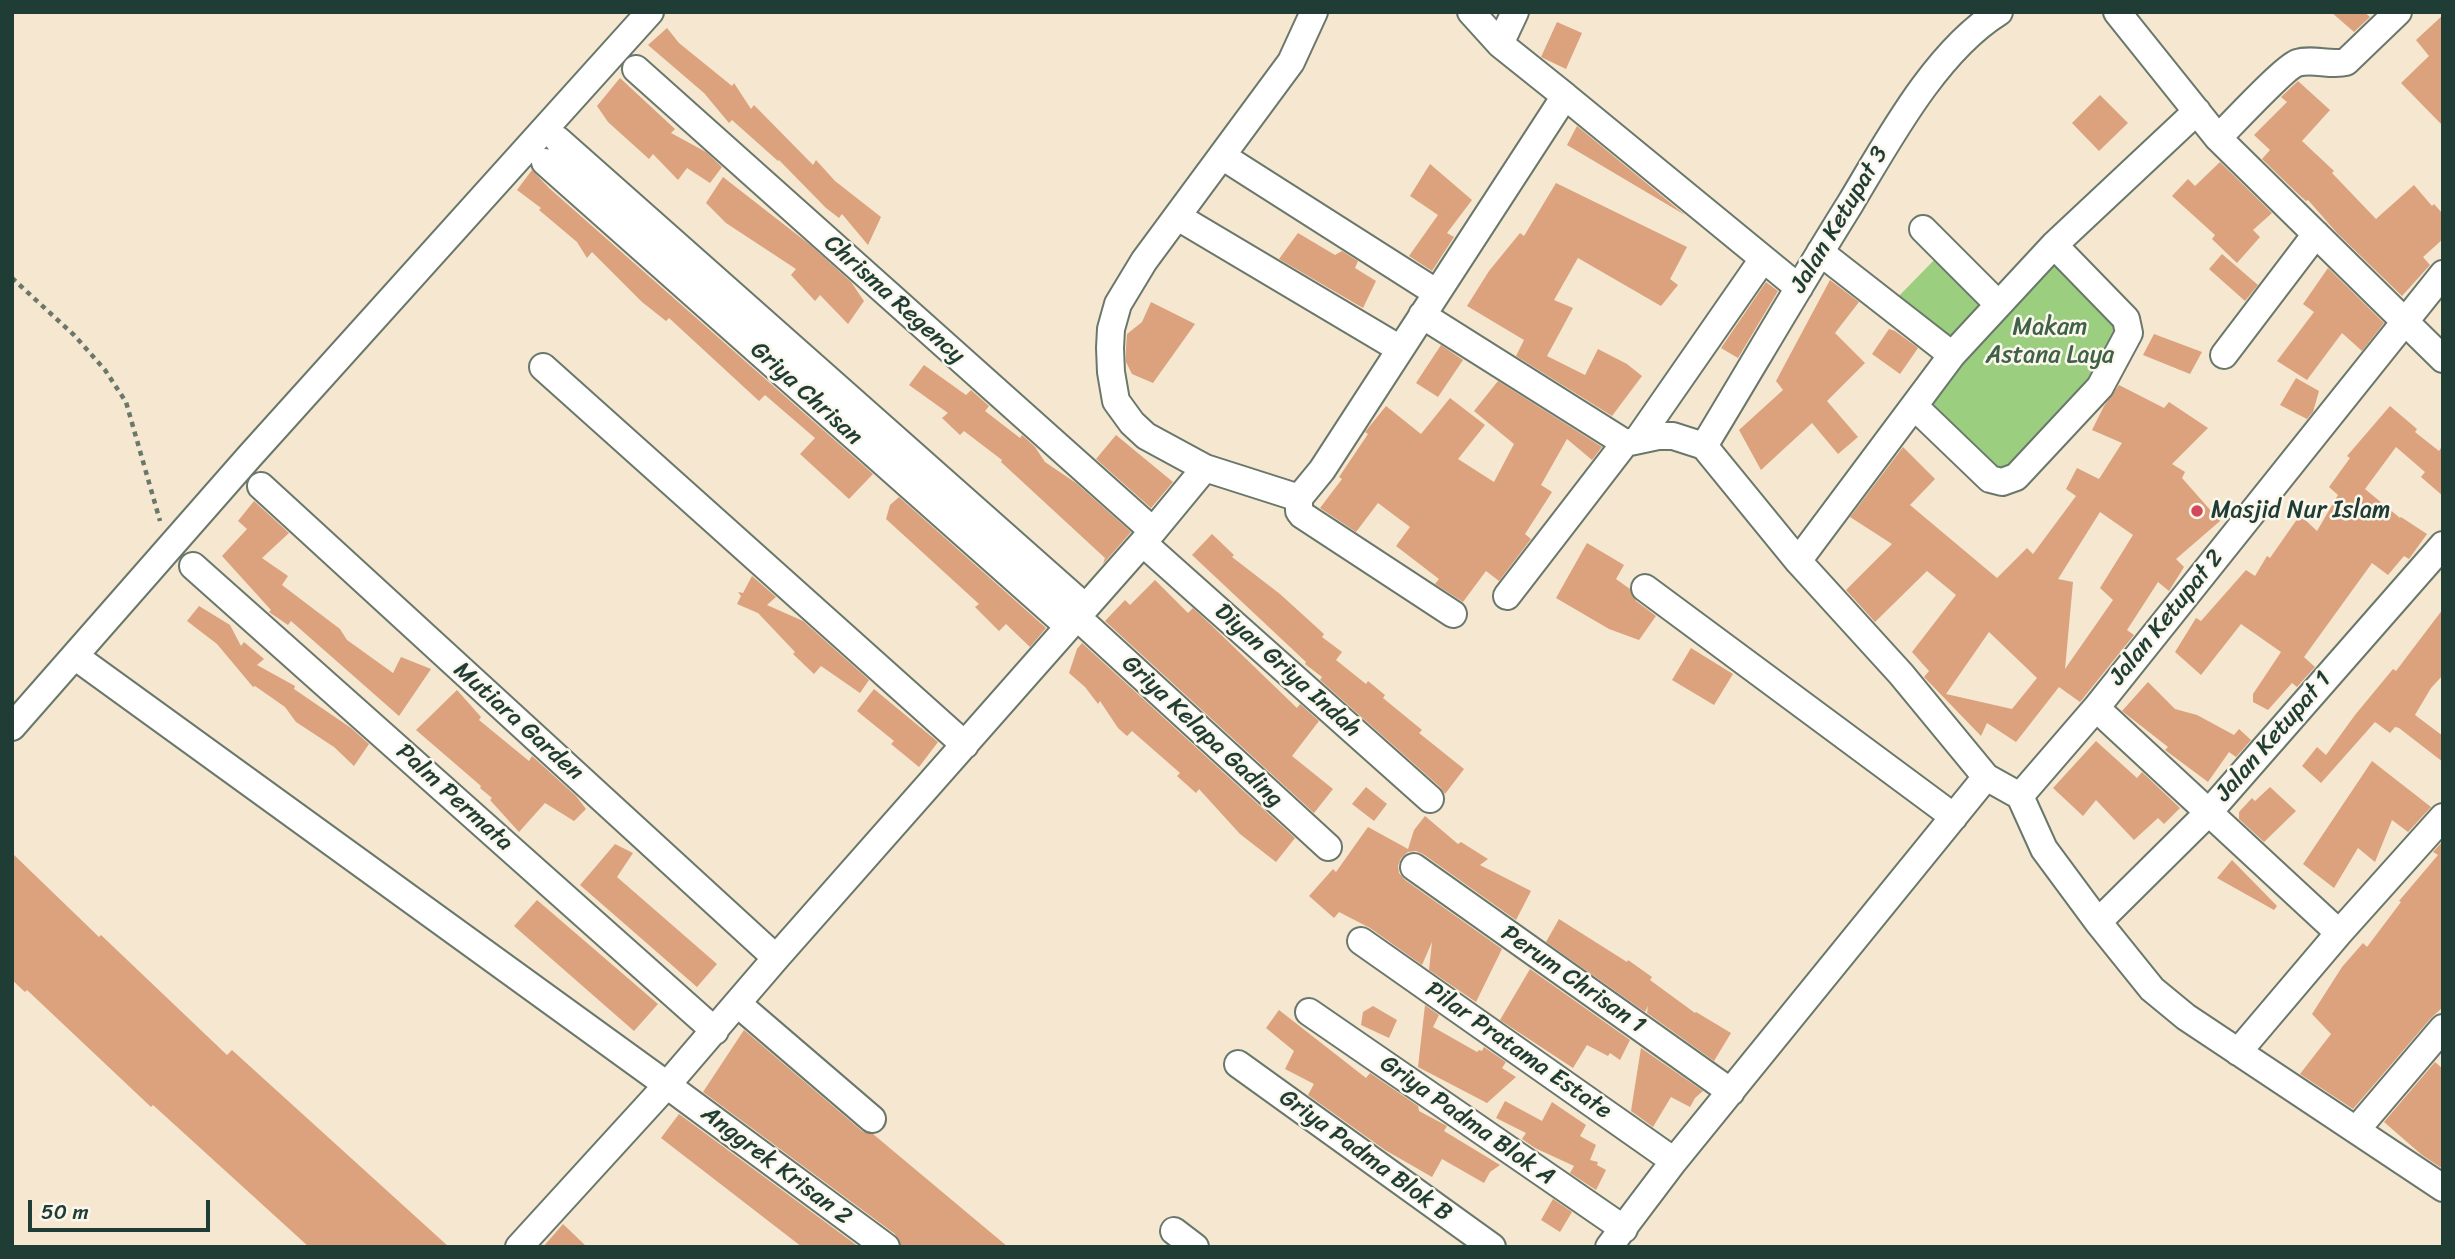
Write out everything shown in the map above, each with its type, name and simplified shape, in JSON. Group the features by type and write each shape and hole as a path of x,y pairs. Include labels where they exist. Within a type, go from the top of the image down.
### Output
{"street":[{"path":"12,727 168,549 650,12"},
{"path":"1299,498 1205,468 1146,436 1132,423 1116,401 1111,372 1111,329 1118,304 1144,261 1291,62 1314,12"},
{"path":"1471,12 1500,44 1799,288"},
{"path":"1500,44 1515,12"},
{"name":"Jalan Ketupat 3","path":"1704,446 1918,95 1955,50 1999,12"},
{"path":"2118,12 2218,138 2443,359"},
{"path":"2218,138 2292,65 2309,61 2337,64 2346,62 2398,12"},
{"name":"Chrisma Regency","path":"636,69 1148,537"},
{"path":"1453,614 1302,515 1299,511 1299,498 1322,470 1565,96"},
{"path":"1798,561 1951,355 2054,245 2197,111"},
{"name":"Griya Chrisan","path":"552,150 1076,616"},
{"path":"1222,156 1437,293"},
{"path":"1178,217 1400,349"},
{"path":"1923,229 1998,304"},
{"path":"2224,355 2316,234"},
{"path":"1914,406 1990,479 2008,481 2016,477 2100,387 2129,333 2129,326 2126,319 2054,245"},
{"path":"1820,252 1951,355"},
{"path":"1507,596 1631,441 1763,259"},
{"name":"Jalan Ketupat 2","path":"2020,796 2095,708 2443,274"},
{"path":"1422,315 1631,441 1673,436 1704,446 1798,561 1901,674 1986,777 2020,796 2044,849 2138,973 2168,1004 2443,1188"},
{"path":"543,367 965,745"},
{"path":"519,1247 715,1031 776,958 1148,537 1205,468"},
{"name":"Mutiara Garden","path":"261,486 776,958"},
{"name":"Diyan Griya Indah","path":"1148,537 1430,799"},
{"name":"Jalan Ketupat 1","path":"2098,922 2209,812 2443,545"},
{"name":"Palm Permata","path":"193,566 715,1031"},
{"path":"1645,588 1954,817"},
{"name":"Griya Kelapa Gading","path":"1076,616 1328,847"},
{"name":"Anggrek Krisan 2","path":"76,657 886,1247"},
{"path":"2095,708 2339,933"},
{"path":"1617,1238 1674,1161 1986,777"},
{"path":"2238,1052 2339,933 2443,817"},
{"name":"Perum Chrisan 1","path":"1414,867 1731,1092"},
{"name":"Pilar Pratama Estate","path":"1362,941 1674,1161"},
{"path":"738,1004 872,1119"},
{"name":"Griya Padma Blok A","path":"1309,1012 1617,1238"},
{"path":"2357,1129 2443,1028"},
{"name":"Griya Padma Blok B","path":"1238,1064 1492,1247"}],"path":[{"path":"12,278 74,335 105,370 126,402 168,549"}],"green space":[{"name":"Makam Astana Laya","path":"1940,254 1980,295 1975,315 1961,330 1948,337 1897,298"},
{"name":"Makam Astana Laya","path":"2058,255 2120,320 2095,380 2002,474 1927,407 1957,359"}],"building":[{"path":"2331,12 2364,12 2370,17 2354,32"},
{"path":"2443,15 2443,126 2401,83 2429,56 2416,40"},
{"path":"1557,22 1582,33 1566,69 1541,57"},
{"path":"667,28 679,43 732,86 734,83 751,109 754,105 813,165 816,160 835,181 881,217 868,245 842,214 839,218 826,208 779,160 732,120 729,123 704,93 648,45"},
{"path":"620,78 675,129 671,133 706,152 722,167 710,183 687,168 678,180 653,154 649,159 608,122 597,106"},
{"path":"2298,81 2330,110 2302,141 2334,171 2332,173 2376,219 2414,185 2432,206 2434,204 2443,214 2443,239 2423,257 2430,265 2402,296 2337,233 2308,200 2262,159 2270,150 2254,135 2287,102 2281,97"},
{"path":"2100,95 2128,123 2099,151 2072,123"},
{"path":"1577,126 1685,215 1567,145"},
{"path":"2220,162 2272,213 2253,230 2260,237 2237,263 2212,239 2215,235 2172,196 2188,179 2195,186"},
{"path":"1430,164 1472,200 1447,233 1454,237 1432,271 1409,256 1438,215 1410,196"},
{"path":"532,170 549,188 873,474 849,499 800,454 815,438 765,395 759,401 669,318 666,321 642,302 592,252 587,258 577,242 539,210 541,208 517,190"},
{"path":"723,177 809,244 851,282 864,301 848,324 820,295 815,301 791,275 796,269 726,223 706,203"},
{"path":"1556,183 1687,247 1670,279 1678,285 1661,306 1578,258 1554,300 1573,308 1547,356 1585,375 1598,349 1627,364 1642,376 1612,416 1516,356 1524,340 1467,306 1489,271 1520,233 1524,236"},
{"path":"1298,233 1335,255 1342,251 1358,261 1355,268 1376,281 1363,308 1279,259"},
{"path":"2222,254 2258,285 2245,301 2209,269"},
{"path":"2328,268 2384,323 2362,351 2342,333 2307,380 2277,361 2314,312 2303,304"},
{"path":"1830,280 1859,302 1835,333 1865,363 1827,401 1858,437 1838,454 1812,423 1761,470 1739,430 1783,390 1776,381"},
{"path":"1766,282 1778,291 1738,358 1721,348"},
{"path":"1151,302 1195,324 1153,383 1132,374 1126,362 1127,334 1142,322"},
{"path":"1889,329 1918,348 1900,374 1872,354"},
{"path":"2154,334 2202,352 2190,374 2143,355"},
{"path":"1441,345 1463,360 1438,397 1416,383"},
{"path":"924,365 966,395 971,390 989,406 985,411 1020,438 1022,435 1035,447 1045,462 1076,483 1131,532 1103,564 1105,558 1001,462 1002,460 964,431 960,435 942,418 948,413 909,385"},
{"path":"2296,378 2319,391 2313,412 2307,419 2280,405"},
{"path":"1498,381 1602,447 1592,460 1567,439 1541,485 1552,492 1525,534 1531,539 1499,581 1486,571 1463,602 1435,584 1439,579 1396,546 1410,527 1378,503 1356,532 1320,508 1342,479 1339,477 1368,434 1365,432 1386,406 1421,434 1450,398 1485,425 1458,459 1494,482 1514,444 1474,411"},
{"path":"2119,385 2164,408 2169,402 2208,428 2172,464 2185,472 2182,478 2220,521 2176,559 2184,567 2169,591 2158,582 2127,630 2134,635 2080,702 2059,687 2016,742 1987,723 1981,736 1924,677 1929,671 1912,652 1956,595 1927,571 1875,622 1846,590 1892,544 1850,517 1903,447 1935,479 1910,505 1997,578 2027,548 2033,554 2076,496 2066,489 2077,468 2099,479 2122,443 2092,430","holes":["2100,512 2133,535 2100,588 2113,600 2065,669 2073,582 2058,579","1989,632 2037,678 2012,709 1946,694"]},
{"path":"2390,406 2417,429 2415,432 2439,451 2443,445 2443,496 2421,477 2425,472 2396,447 2365,489 2400,518 2427,534 2409,559 2404,556 2388,575 2372,563 2304,657 2315,667 2297,687 2292,683 2268,710 2253,702 2253,694 2281,652 2241,624 2201,675 2175,652 2196,618 2201,621 2246,570 2255,576 2267,556 2270,558 2300,515 2317,531 2338,495 2329,487 2350,458 2347,456"},
{"path":"1116,435 1173,482 1151,508 1096,459"},
{"path":"899,497 1046,628 1030,647 1006,624 999,631 975,607 979,604 886,519 890,505"},
{"path":"254,501 289,533 262,558 288,576 282,585 340,629 347,640 393,673 401,657 431,669 399,716 291,621 288,625 269,612 271,610 222,556 247,529 238,521"},
{"path":"1212,534 1234,555 1232,557 1280,594 1324,634 1322,637 1342,652 1336,660 1385,695 1383,698 1422,730 1419,733 1464,769 1445,794 1320,680 1322,677 1305,664 1306,662 1192,555"},
{"path":"1587,543 1624,565 1616,579 1630,589 1636,601 1656,616 1639,640 1609,629 1556,598"},
{"path":"752,576 776,597 767,605 803,621 869,680 860,693 821,666 814,674 758,613 737,604 741,596 738,592 743,593"},
{"path":"1155,580 1188,613 1193,608 1297,708 1300,704 1319,721 1292,756 1333,789 1314,813 1105,621 1125,600 1130,605"},
{"path":"199,606 230,625 241,646 244,642 264,659 257,665 295,686 294,689 351,728 369,744 354,766 334,747 296,722 285,707 253,687 217,644 187,621"},
{"path":"2443,609 2443,675 2431,688 2415,715 2443,736 2443,762 2399,728 2395,727 2390,733 2375,722 2321,783 2302,766 2317,747 2326,755 2355,715 2393,669 2396,671"},
{"path":"1082,643 1295,838 1276,862 1240,834 1199,789 1196,793 1177,776 1180,773 1132,731 1127,736 1118,728 1100,701 1098,704 1085,687 1069,673 1077,649"},
{"path":"1691,648 1733,674 1714,705 1672,680"},
{"path":"2148,682 2175,709 2197,715 2234,735 2239,729 2251,740 2236,757 2229,752 2208,782 2165,750 2168,747 2122,711"},
{"path":"874,689 938,742 919,767 891,744 894,741 857,711"},
{"path":"457,690 481,717 479,720 529,761 532,756 576,796 586,809 574,821 545,803 519,832 481,786 416,730"},
{"path":"2096,741 2137,778 2142,772 2180,808 2164,824 2158,818 2134,840 2096,800 2083,816 2053,788"},
{"path":"2372,761 2431,807 2408,832 2392,820 2375,862 2358,848 2334,888 2303,864"},
{"path":"1366,787 1387,804 1374,821 1352,804"},
{"path":"2270,787 2296,811 2264,842 2239,819 2239,812 2252,798 2255,801"},
{"path":"1425,816 1458,844 1461,842 1488,859 1480,865 1531,891 1516,920 1423,854 1408,852 1401,858 1399,873 1405,880 1502,949 1476,1002 1429,970 1432,942 1422,965 1370,928 1339,912 1334,918 1309,896 1333,869 1336,872 1368,827 1408,849 1414,830"},
{"path":"2443,841 2443,1007 2353,1109 2300,1074 2331,1034 2312,1014 2342,967 2363,943 2367,947 2401,902 2399,901 2438,855 2433,852"},
{"path":"615,844 633,853 617,877 717,964 697,987 580,885"},
{"path":"12,853 227,1055 232,1050 449,1247 309,1247 153,1105 151,1107 27,990 25,992 12,980"},
{"path":"2232,860 2277,906 2274,910 2217,878"},
{"path":"537,900 658,1004 634,1031 514,926"},
{"path":"1559,919 1627,962 1628,960 1695,1013 1731,1033 1714,1061 1647,1013 1648,1006 1645,1012 1546,942"},
{"path":"1530,969 1630,1040 1620,1060 1610,1053 1608,1056 1587,1045 1573,1068 1500,1020"},
{"path":"1425,1005 1439,1015 1433,1027 1477,1052 1484,1047 1506,1062 1502,1068 1516,1077 1487,1103 1418,1067"},
{"path":"1373,1006 1397,1020 1389,1038 1361,1025 1363,1012"},
{"path":"1279,1010 1366,1078 1370,1073 1418,1106 1419,1111 1447,1126 1444,1131 1500,1165 1490,1172 1484,1183 1442,1159 1432,1177 1385,1150 1308,1095 1314,1084 1285,1069 1294,1051 1266,1028"},
{"path":"744,1030 862,1131 873,1134 1008,1247 901,1247 895,1234 703,1092"},
{"path":"1641,1048 1703,1091 1690,1107 1671,1097 1653,1127 1631,1111"},
{"path":"2435,1062 2443,1069 2443,1169 2422,1155 2384,1122"},
{"path":"1505,1101 1542,1121 1552,1102 1586,1125 1580,1136 1596,1145 1590,1160 1598,1162 1597,1165 1606,1170 1596,1190 1570,1173 1574,1166 1535,1148 1522,1139 1526,1133 1496,1118"},
{"path":"679,1114 859,1247 802,1247 661,1138"},
{"path":"1553,1199 1572,1212 1560,1232 1541,1220"},
{"path":"563,1224 587,1247 543,1247"}],"place":[{"name":"Masjid Nur Islam","path":"2197,511"}]}
